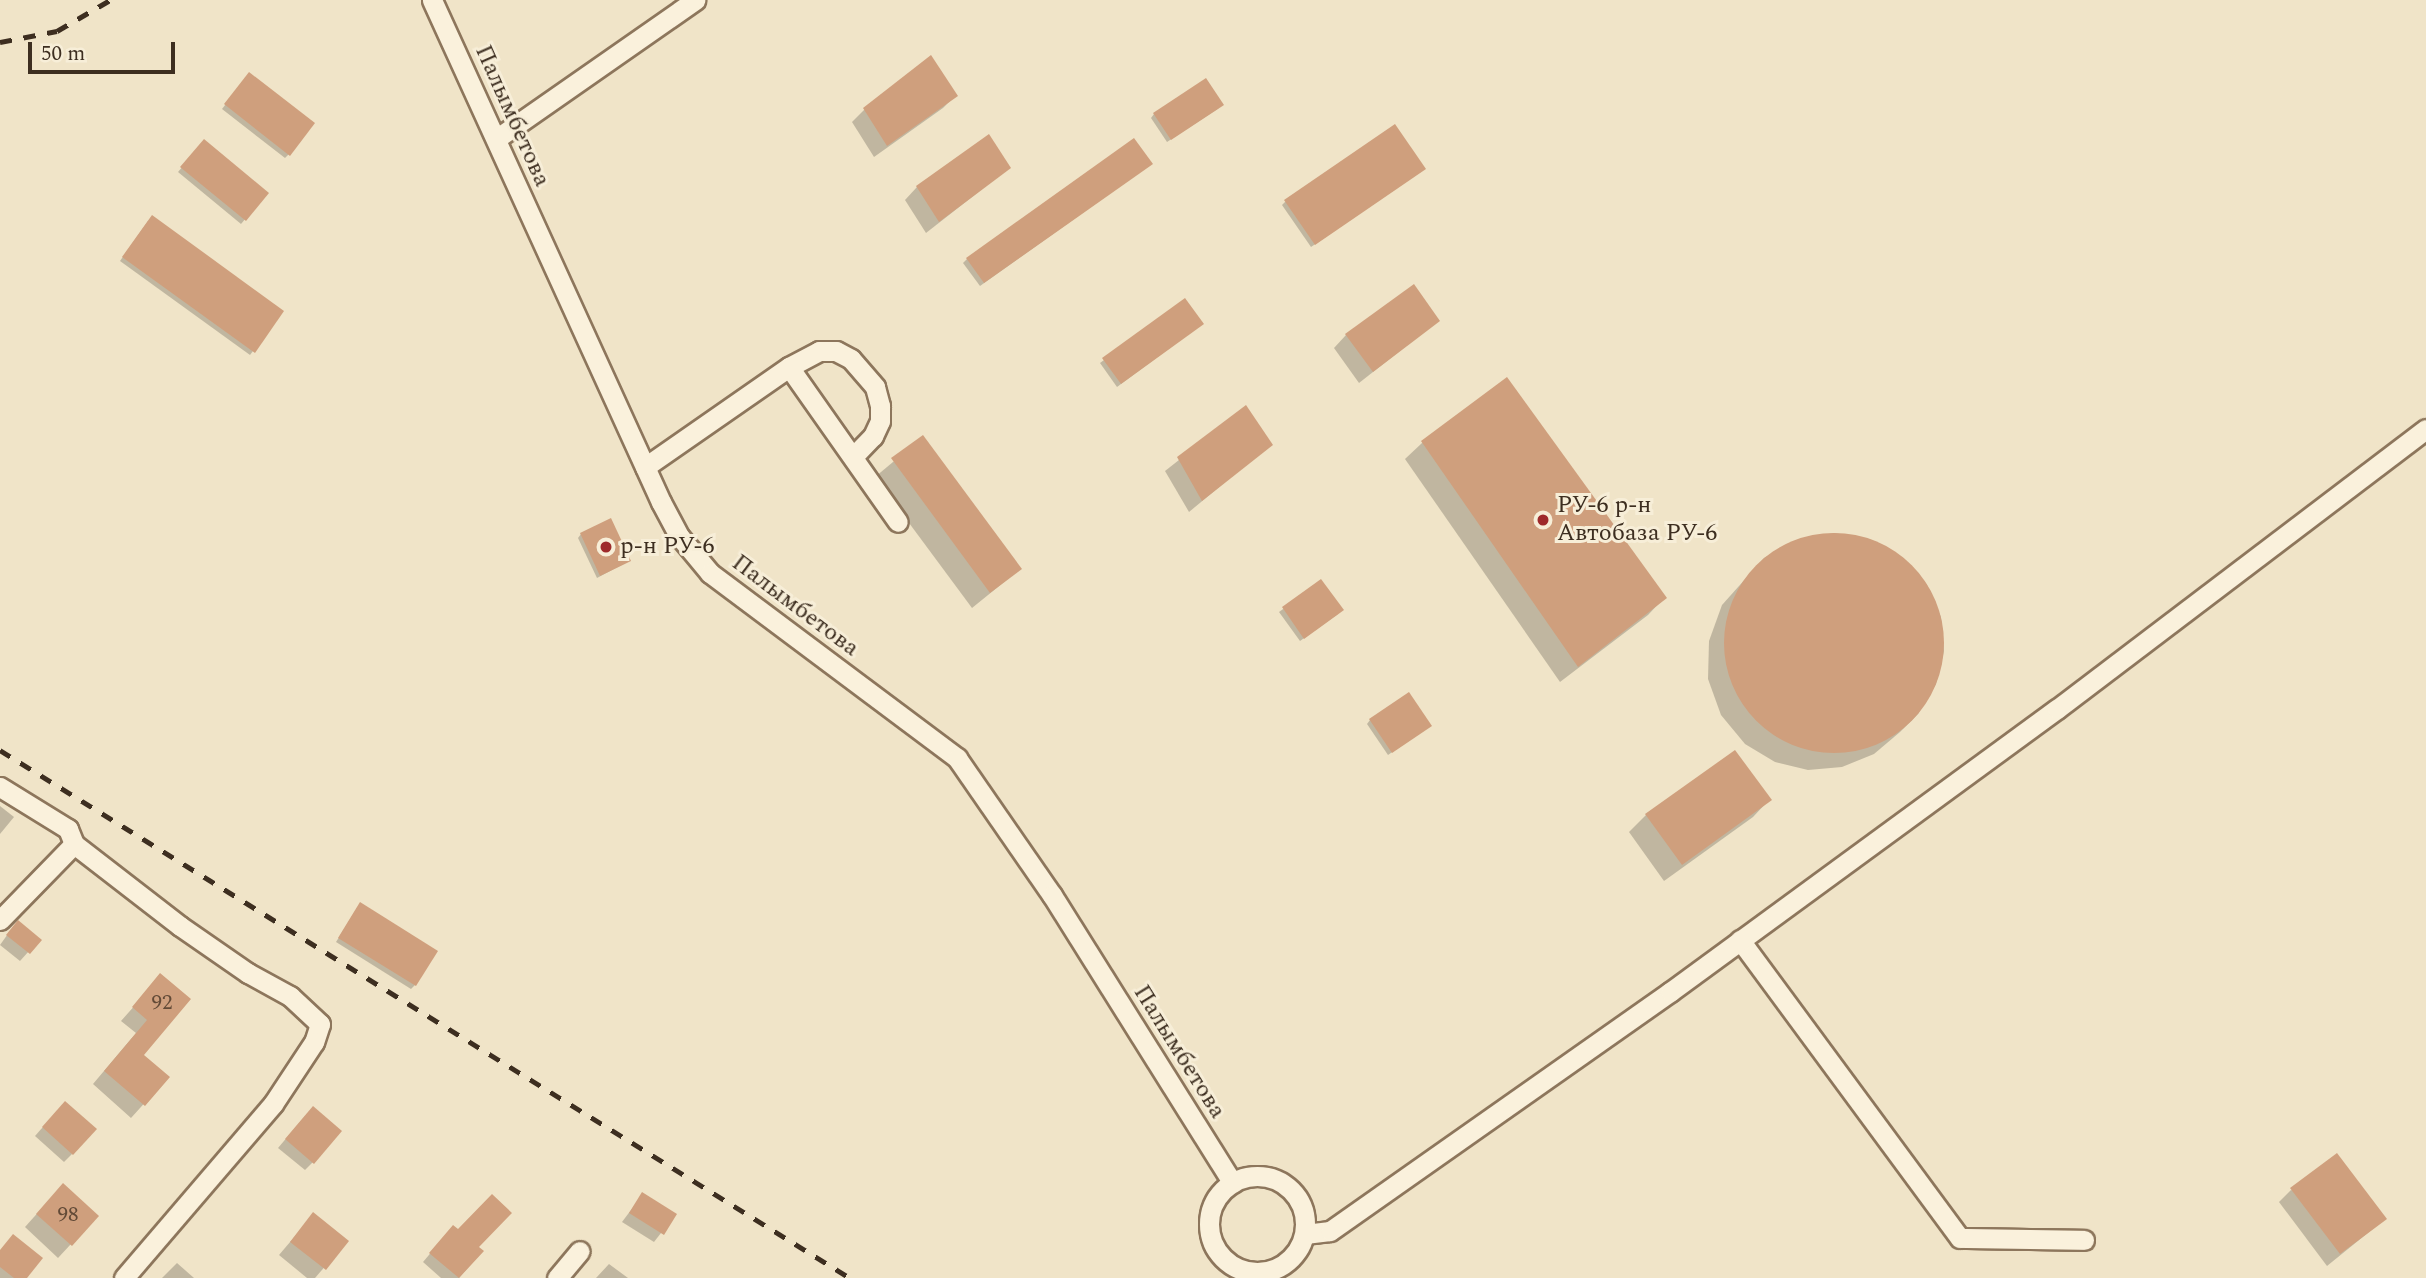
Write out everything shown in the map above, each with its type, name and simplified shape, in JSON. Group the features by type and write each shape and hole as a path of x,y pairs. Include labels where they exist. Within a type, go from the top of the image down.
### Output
{"street":[{"name":"Палымбетова","path":"432,0 645,467 680,537 710,573 957,758 1052,895 1233,1183"},
{"path":"496,139 695,0"},
{"path":"645,467 789,368 819,351 836,351 851,359 875,387 880,406 880,421 873,436 853,457"},
{"path":"789,368 898,522"},
{"path":"1305,1234 1330,1231 1740,940 2057,709 2426,429"},
{"path":"0,787 68,828 74,844 180,926 248,974 290,996 320,1024 314,1042 273,1104 124,1278"},
{"path":"0,920 74,844"},
{"path":"1740,940 1960,1238 2084,1240"},
{"path":"1263,1176 1278,1181 1291,1190 1301,1203 1305,1234 1294,1255 1275,1269 1259,1273 1225,1271 1214,1245 1209,1222 1213,1206 1221,1193 1233,1183 1247,1177 1263,1176"},
{"path":"557,1278 580,1251"}],"building":[{"path":"931,55 958,96 887,146 863,108"},
{"path":"249,72 315,123 290,156 224,104"},
{"path":"1206,78 1224,105 1171,140 1153,113"},
{"path":"1395,124 1426,169 1315,245 1284,200"},
{"path":"989,134 1011,168 939,222 916,186"},
{"path":"1134,138 1153,164 984,283 966,258"},
{"path":"204,139 269,193 246,221 180,167"},
{"path":"152,215 284,311 255,353 122,257"},
{"path":"1414,284 1440,321 1373,372 1345,334"},
{"path":"1185,298 1204,324 1121,384 1102,358"},
{"name":"РУ-6 р-н Автобаза РУ-6","path":"1507,377 1667,598 1578,667 1421,441"},
{"path":"1246,405 1273,445 1202,501 1177,457"},
{"path":"923,435 1022,569 990,593 891,458"},
{"name":"р-н РУ-6","path":"611,518 631,561 600,576 580,533"},
{"path":"1845,533 1876,541 1895,551 1912,565 1926,582 1936,601 1942,621 1942,665 1936,685 1926,704 1912,721 1895,735 1866,749 1823,753 1802,749 1782,740 1764,728 1749,713 1728,675 1724,632 1728,611 1737,591 1749,573 1764,558 1802,537"},
{"path":"1321,579 1344,610 1304,639 1282,607"},
{"path":"1409,692 1432,726 1392,753 1369,719"},
{"path":"1735,750 1772,800 1682,865 1645,814"},
{"path":"360,902 438,951 416,986 338,938"},
{"path":"18,920 42,940 30,954 6,935"},
{"path":"160,973 191,999 144,1055 170,1077 145,1106 104,1071 147,1020 132,1007"},
{"path":"65,1101 97,1129 73,1155 42,1127"},
{"path":"313,1106 342,1131 314,1164 285,1139"},
{"path":"2337,1153 2387,1219 2340,1254 2290,1188"},
{"path":"63,1183 99,1216 72,1246 36,1214"},
{"path":"642,1192 677,1214 664,1235 629,1213"},
{"path":"492,1194 512,1213 479,1247 484,1251 459,1278 429,1253 453,1225 458,1229"},
{"path":"313,1212 349,1241 326,1270 290,1242"},
{"path":"13,1234 43,1258 27,1278 14,1278 0,1267 0,1250"}],"railway":[{"path":"0,42 57,31 110,0"},
{"path":"0,750 850,1278"}],"place":[{"name":"РУ-6 р-н Автобаза РУ-6","path":"1543,520"},
{"name":"р-н РУ-6","path":"606,547"}]}
